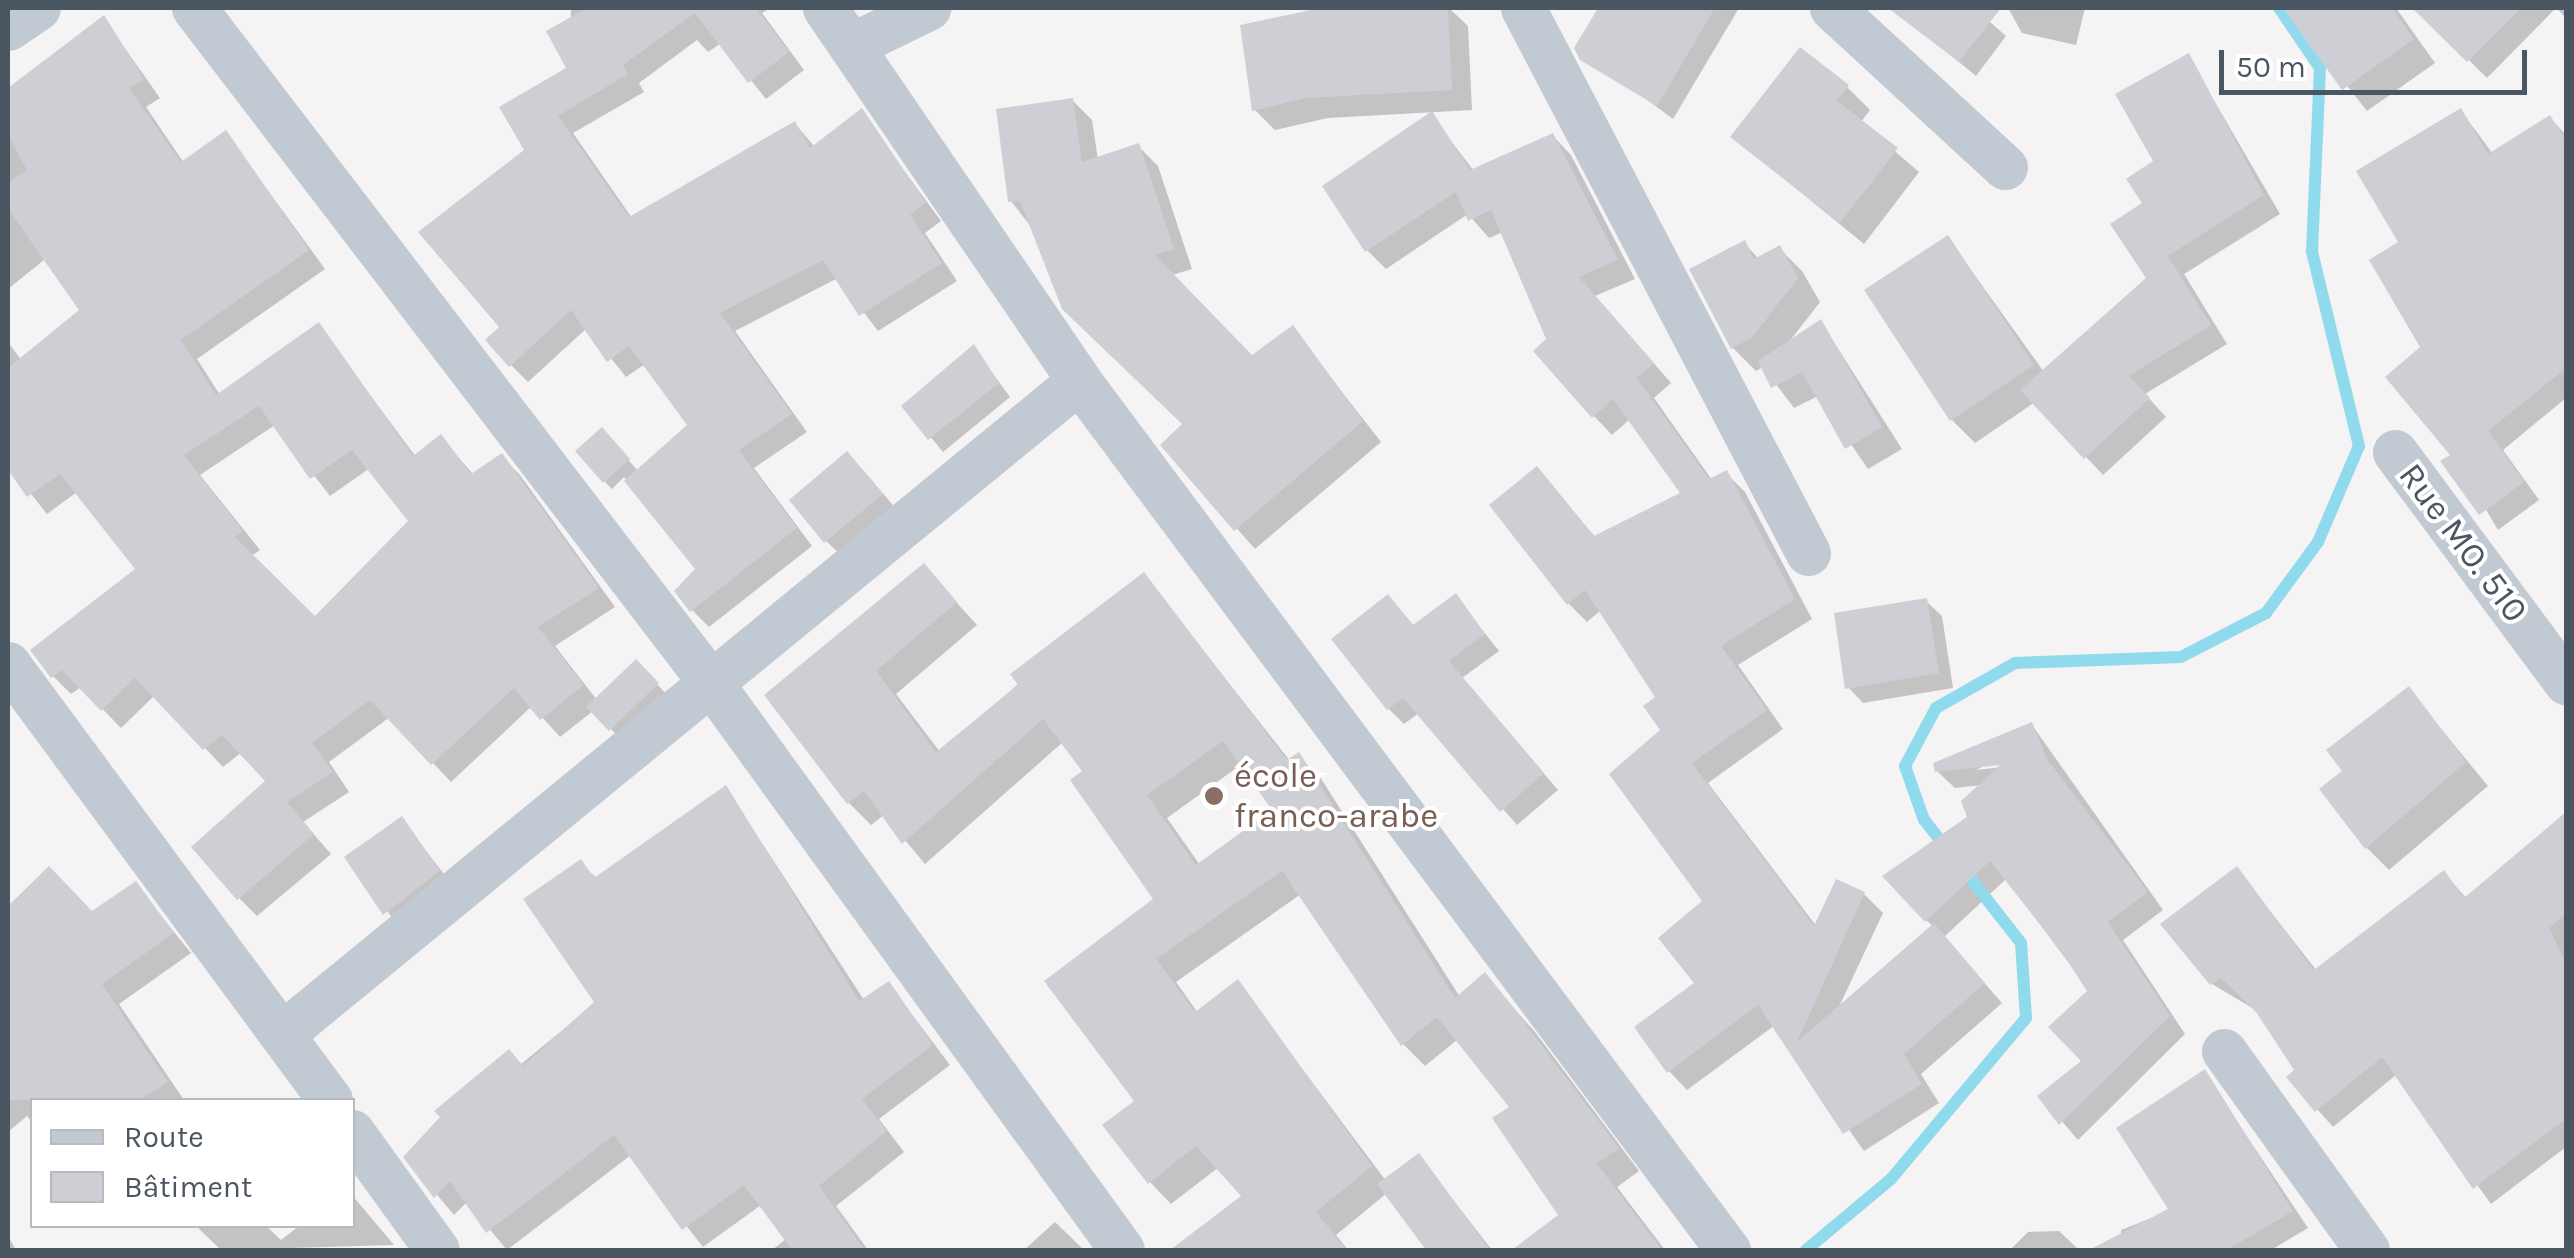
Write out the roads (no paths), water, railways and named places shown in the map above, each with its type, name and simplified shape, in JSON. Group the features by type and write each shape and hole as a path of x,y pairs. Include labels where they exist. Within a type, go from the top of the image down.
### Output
{"street":[{"path":"8,28 38,8"},
{"path":"194,8 711,683 1122,1250"},
{"path":"825,8 1080,381 1727,1248"},
{"path":"852,45 928,8"},
{"path":"1523,8 1808,552"},
{"path":"1832,8 2005,167"},
{"path":"282,1034 1080,381"},
{"name":"Rue MO. 510","path":"2395,452 2566,682"},
{"path":"8,664 329,1098"},
{"path":"2224,1051 2367,1250"},
{"path":"355,1136 437,1250"}],"waterway":[{"path":"1947,849 1924,820 1905,766 1936,708 2015,663 2181,657 2266,613 2318,542 2359,446 2312,251 2320,68 2279,8"},
{"path":"1806,1250 1891,1179 2026,1018 2021,943 1963,869"}],"place":[{"name":"école franco-arabe","path":"1214,796"}]}
